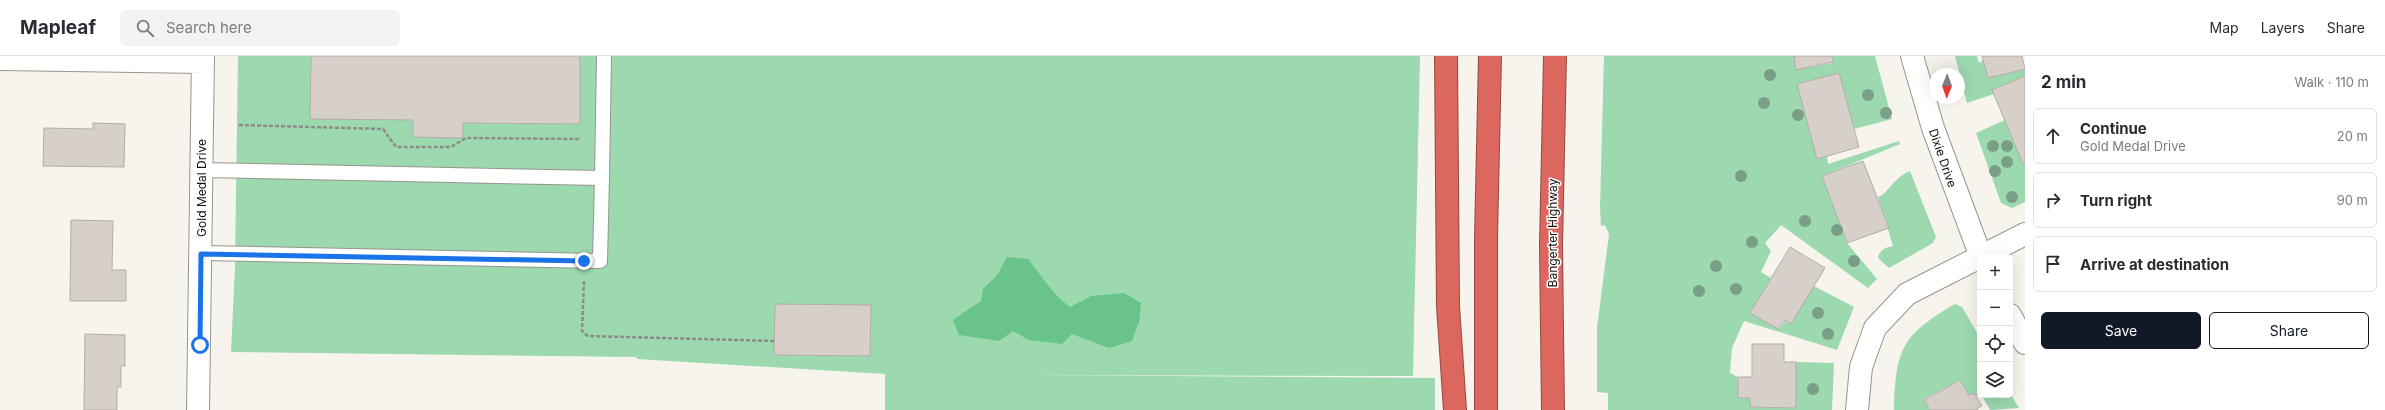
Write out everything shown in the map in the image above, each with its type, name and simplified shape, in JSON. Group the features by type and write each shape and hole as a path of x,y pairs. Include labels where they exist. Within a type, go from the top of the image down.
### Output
{"highway":[{"path":"1446,56 1448,306 1455,410"},
{"path":"1486,410 1486,238 1490,56"},
{"name":"Bangerter Highway","path":"1553,410 1552,154 1555,56"},
{"path":"1552,154 1570,56"}],"street":[{"name":"Dixie Drive","path":"1912,56 1932,128 1979,254"},
{"path":"0,59 203,59"},
{"name":"Gold Medal Drive","path":"198,410 201,254 200,170 203,59"},
{"path":"1984,254 2025,234"},
{"path":"1857,410 1861,367 1875,328 1907,294 1977,258"},
{"path":"2013,321 2025,343"}],"lane":[{"path":"201,254 600,261 604,56"},
{"path":"200,170 602,178"}],"path":[{"path":"239,125 383,129 396,147 452,147 466,138 588,139"},
{"path":"584,261 582,331 584,334 774,341"}],"green space":[{"path":"238,56 1420,56 1413,376 1010,375 1435,378 1435,410 885,410 885,374 637,359 636,357 231,352 235,266"},
{"path":"1604,56 1794,56 1796,70 1833,63 1832,56 1875,56 1892,119 1854,129 1839,73 1797,84 1817,159 1827,156 1828,164 1899,141 1900,144 1822,176 1847,243 1877,279 1868,288 1781,225 1765,243 1771,251 1761,272 1771,278 1750,313 1779,329 1814,286 1854,307 1837,350 1744,321 1732,348 1730,373 1738,377 1738,398 1750,398 1750,407 1795,408 1796,362 1834,363 1832,410 1608,410 1608,393 1597,392 1597,328 1609,234 1605,225 1601,226 1600,208"},
{"path":"1955,56 1977,56 1979,63 1983,60 1988,78 2025,69 2025,76 1993,89 1994,94 1967,103 1965,95 1965,68 1958,68"},
{"path":"2005,120 2023,164 2025,163 2025,202 2012,208 2001,203 1976,133"},
{"path":"1910,171 1936,237 1933,243 1889,268 1878,258 1883,249 1893,246 1878,197 1885,193 1899,178"},
{"path":"1007,257 1028,259 1052,291 1070,307 1091,296 1124,293 1141,303 1139,322 1132,341 1109,348 1072,334 1062,344 1029,340 1013,331 999,341 959,335 953,320 981,301 983,289 998,274"},
{"path":"1955,304 1962,307 1977,333 1977,396 1974,393 1969,395 1960,380 1924,399 1930,410 1894,410 1897,372 1900,357 1905,345 1923,325"},
{"path":"1983,398 2013,398 2019,408 1990,410"}],"building":[{"path":"311,56 580,56 580,124 463,123 463,138 413,137 413,120 310,119"},
{"path":"1794,56 1832,56 1833,62 1796,70"},
{"path":"1982,56 2022,56 2025,69 1988,78"},
{"path":"1839,73 1859,147 1817,159 1797,84"},
{"path":"2025,76 2025,163 2023,164 1992,90"},
{"path":"93,123 125,124 124,167 43,166 44,128 93,129"},
{"path":"1863,161 1889,228 1847,243 1822,176"},
{"path":"71,220 113,221 112,270 126,270 126,301 70,301"},
{"path":"1790,247 1825,268 1791,324 1785,320 1778,329 1750,313"},
{"path":"775,304 871,305 870,356 774,355"},
{"path":"85,334 125,335 125,366 121,366 121,387 117,387 117,410 84,410"},
{"path":"1752,344 1784,344 1784,362 1796,362 1796,408 1750,407 1750,398 1738,398 1738,377 1752,377"},
{"path":"1960,380 1969,395 1974,393 1982,406 1977,408 1978,410 1930,410 1924,400"}],"route":[{"path":"200,345 201,254 584,261"}]}
